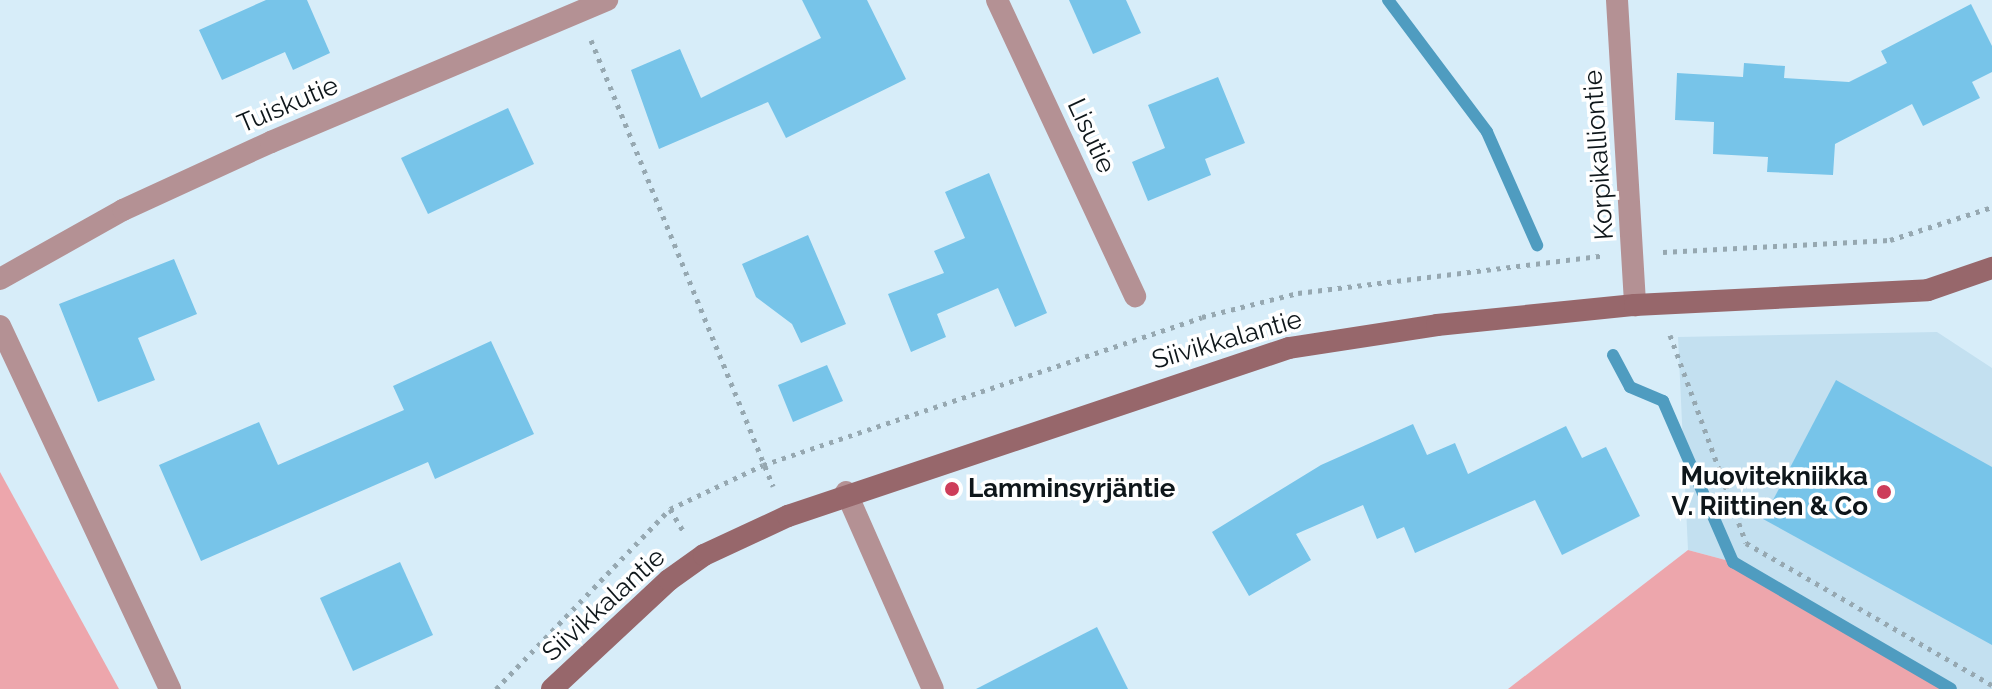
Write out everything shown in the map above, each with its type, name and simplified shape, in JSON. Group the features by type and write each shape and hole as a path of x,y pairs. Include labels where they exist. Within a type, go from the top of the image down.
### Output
{"main road":[{"name":"Siivikkalantie","path":"552,689 638,606 704,555 846,492 1289,348 1437,325 1635,305 1928,290 1992,268"}],"street":[{"name":"Tuiskutie","path":"0,279 123,210 576,6 607,0"},
{"name":"Lisutie","path":"997,0 1135,296"},
{"name":"Korpikalliontie","path":"1617,0 1635,305"},
{"path":"0,326 170,689"},
{"path":"846,492 933,689"}],"path":[{"path":"576,6 763,465"},
{"path":"1660,304 1746,543 1992,685"},
{"path":"670,509 687,536"}],"shaded area":[{"path":"1937,332 1992,368 1992,689 1951,689 1733,562 1688,550 1678,337"},
{"path":"0,472 119,689 0,689"},
{"path":"1688,550 1733,562 1951,689 1508,689"}],"building":[{"path":"266,0 307,0 330,53 293,70 285,52 222,80 199,30"},
{"path":"802,0 867,0 906,79 786,138 768,102 659,149 631,70 680,49 701,98 821,38"},
{"path":"1069,0 1126,0 1141,33 1093,54"},
{"path":"1971,4 1992,46 1992,72 1972,82 1980,98 1923,126 1912,104 1835,144 1833,175 1767,172 1768,157 1713,154 1714,122 1675,120 1677,73 1743,77 1744,63 1785,66 1784,78 1849,82 1887,63 1881,51"},
{"path":"1218,77 1245,143 1205,159 1211,175 1148,201 1132,162 1165,148 1148,105"},
{"path":"508,108 534,164 428,214 401,158"},
{"path":"989,173 1047,313 1015,327 998,288 937,314 946,337 911,352 888,294 944,273 934,251 965,238 945,192"},
{"path":"808,235 846,324 801,343 792,324 756,297 742,264"},
{"path":"174,259 197,314 138,338 155,380 98,402 59,304"},
{"path":"491,341 534,434 435,479 428,462 201,561 159,465 259,422 278,465 404,410 393,386"},
{"path":"827,365 843,401 793,422 778,385"},
{"name":"Muovitekniikka V. Riittinen & Co","path":"1836,380 1992,467 1992,645 1763,519"},
{"path":"1413,424 1427,455 1455,443 1468,474 1566,426 1582,458 1606,447 1640,516 1562,555 1535,500 1415,553 1404,527 1377,539 1363,505 1296,534 1311,560 1249,596 1212,532 1321,465"},
{"path":"400,562 433,635 353,671 320,598"},
{"path":"1097,627 1128,689 976,689"}],"waterway":[{"path":"1388,0 1487,132 1537,245"},
{"path":"1613,355 1630,387 1663,401 1733,562 1951,689"}],"place":[{"name":"Lamminsyrjäntie","path":"952,489"},
{"name":"Muovitekniikka V. Riittinen & Co","path":"1884,492"}]}
